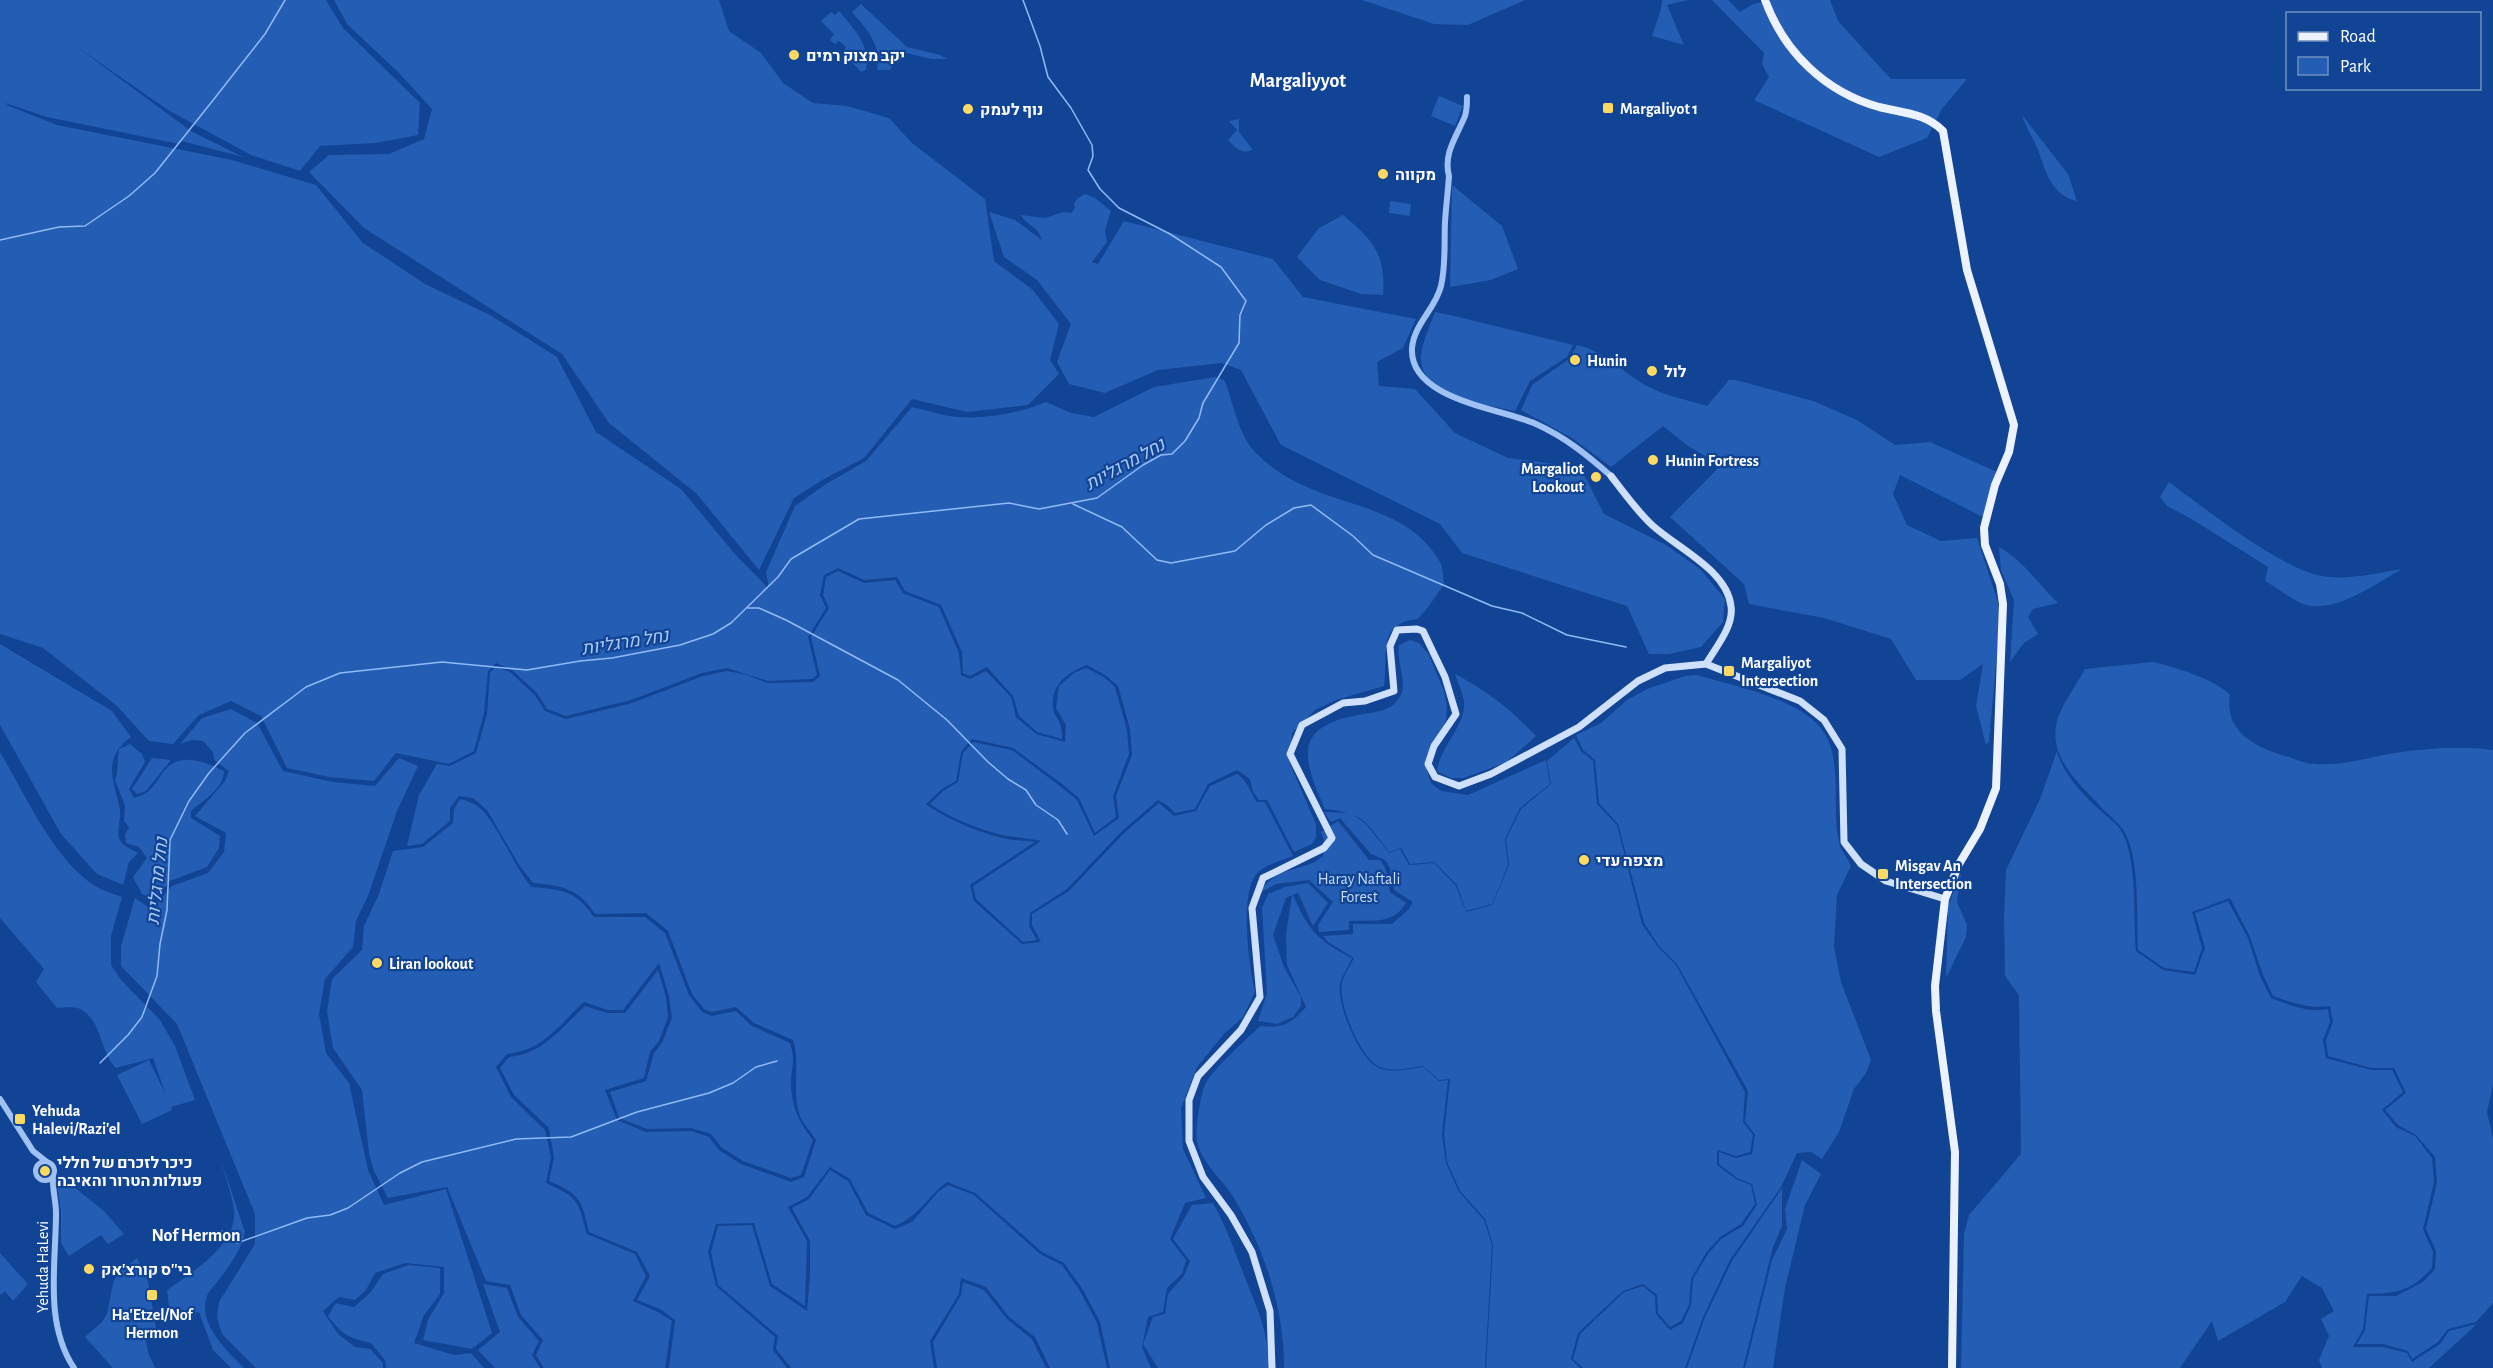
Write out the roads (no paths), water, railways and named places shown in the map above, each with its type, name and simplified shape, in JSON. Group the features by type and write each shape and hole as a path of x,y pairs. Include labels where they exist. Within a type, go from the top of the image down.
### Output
{"main road":[{"path":"1765,0 1776,27 1789,47 1825,81 1862,101 1921,116 1943,131 1967,270 2014,426 2009,453 1991,495 1984,528 1985,545 2000,584 2003,604 1996,788 1980,829 1959,864 1945,899 1935,986 1936,1011 1955,1152 1952,1368"},
{"path":"1611,476 1653,526 1707,567 1721,581 1728,593 1731,618 1706,664"},
{"path":"1272,1368 1270,1311 1252,1252 1231,1215 1203,1177 1190,1141 1190,1100 1198,1076 1241,1030 1260,997 1252,908 1263,878 1324,848 1332,838 1290,754 1302,726 1342,703 1365,701 1394,691 1390,646 1397,630 1417,629 1423,632 1445,677 1455,714 1434,746 1428,764 1435,777 1459,786 1491,774 1579,727 1638,681 1665,668 1706,664 1800,701 1824,720 1842,749 1844,842 1861,864 1886,881 1945,899"}],"street":[{"path":"1467,97 1466,114 1453,141 1447,161 1449,176 1440,288 1415,336 1412,352 1414,362 1421,373 1446,395 1516,415 1537,424 1570,443 1611,476"},
{"path":"0,1099 33,1151 37,1175 42,1179 53,1176 54,1167 33,1151"},
{"path":"37,1167 42,1162 47,1162"},
{"name":"Yehuda HaLevi","path":"53,1176 55,1199 54,1311 61,1343 74,1368"},
{"name":"Yehuda HaLevi","path":"42,1179 51,1188 55,1199"}],"waterway":[{"path":"0,240 59,227 85,226 129,196 155,173 214,99 265,34 285,0"},
{"name":"נחל מרגליות","path":"100,1063 142,1017 157,976 160,944 167,910 170,840 189,801 209,773 245,733 306,687 340,673 442,662 527,670 612,658 680,645 713,634 731,623 778,577 791,559 859,519 1009,503 1039,509 1097,498 1143,465 1161,455 1172,454 1185,441 1199,418 1203,403 1239,343 1240,315 1246,301 1221,267 1170,234 1119,208 1100,189 1088,170 1093,156 1092,145 1071,108 1048,77 1040,46 1023,0"},
{"path":"1073,504 1122,527 1157,560 1171,563 1235,551 1266,525 1294,508 1311,505 1353,536 1373,555 1492,606 1522,613 1567,635 1626,647"},
{"path":"748,608 759,608 786,620 898,680 947,720 988,762 1008,779 1026,790 1036,805 1058,820 1067,834"},
{"path":"222,1231 237,1243 307,1218 330,1215 348,1208 400,1173 422,1162 516,1139 571,1137 637,1112 709,1093 733,1083 756,1067 777,1061"}],"place":[{"name":"יקב מצוק רמים","path":"794,55"},
{"name":"Margaliyot 1","path":"1608,108"},
{"name":"נוף לעמק","path":"968,109"},
{"name":"מקווה","path":"1383,174"},
{"name":"Hunin","path":"1575,360"},
{"name":"לול","path":"1652,371"},
{"name":"Hunin Fortress","path":"1653,460"},
{"name":"Margaliot Lookout","path":"1596,477"},
{"name":"Margaliyot Intersection","path":"1729,671"},
{"name":"מצפה עדי","path":"1584,860"},
{"name":"Misgav An Intersection","path":"1883,874"},
{"name":"Liran lookout","path":"377,963"},
{"name":"Yehuda Halevi/Razi'el","path":"20,1119"},
{"name":"כיכר לזכרם של חללי פעולות הטרור והאיבה","path":"45,1171"},
{"name":"בי''ס קורצ'אק","path":"89,1269"},
{"name":"Ha'Etzel/Nof Hermon","path":"152,1295"}],"district":[{"name":"Margaliyyot","path":"1298,80"},
{"name":"Nof Hermon","path":"196,1235"}],"park label":[{"name":"Haray Naftali Forest","path":"1359,887"}]}
